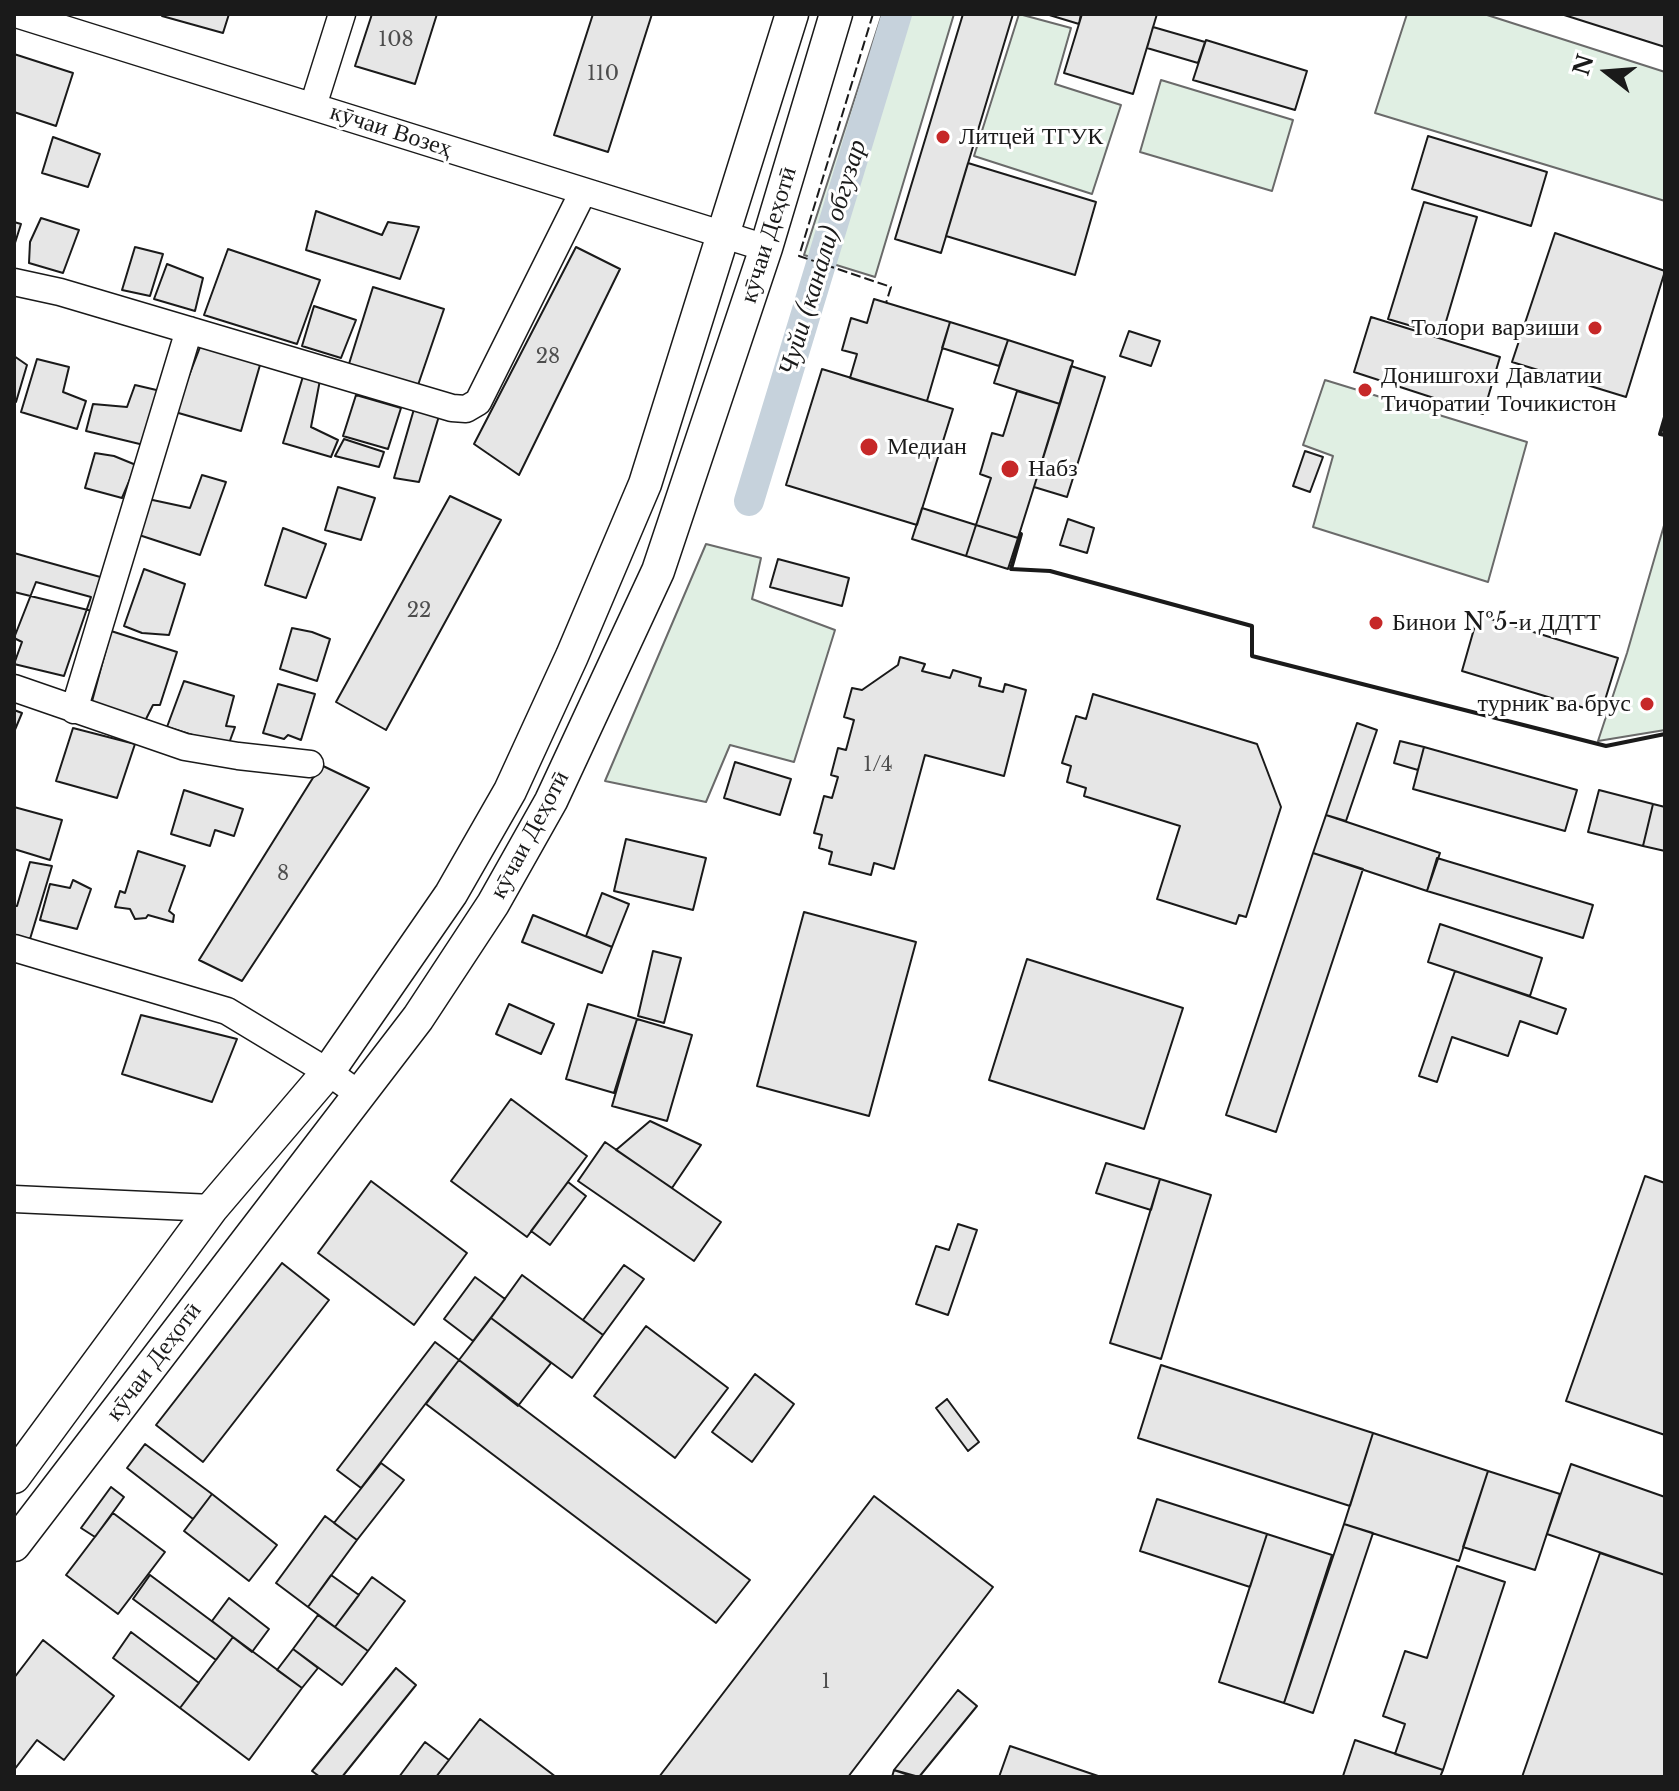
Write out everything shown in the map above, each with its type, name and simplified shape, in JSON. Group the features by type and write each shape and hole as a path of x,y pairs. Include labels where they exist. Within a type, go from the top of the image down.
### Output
{"street":[{"name":"кӯчаи Возеҳ","path":"16,14 766,248"},
{"path":"313,106 342,14"},
{"name":"кӯчаи Деҳотӣ","path":"14,1477 212,1208 328,1072 451,894 510,791 572,656 645,484 792,14"},
{"name":"кӯчаи Деҳотӣ","path":"14,1545 418,1018 493,904 557,787 658,571 766,248 836,14"},
{"path":"14,282 60,292 452,408 466,409 478,402 583,192"},
{"path":"74,710 189,330"},
{"path":"14,688 185,747 310,764"},
{"path":"14,948 227,1011 359,1094"},
{"path":"14,1199 212,1208"}],"green space":[{"path":"882,14 954,14 875,277 804,255"},
{"path":"1019,14 1071,28 1055,84 1121,105 1092,194 974,156"},
{"path":"1407,14 1484,14 1665,72 1665,201 1375,113"},
{"path":"1161,80 1293,120 1272,191 1140,152"},
{"path":"1325,380 1527,442 1488,582 1313,527 1333,456 1303,445"},
{"path":"1665,522 1665,730 1598,741 1627,653"},
{"path":"706,544 761,558 752,599 835,630 794,762 730,745 706,802 605,781"}],"building":[{"path":"162,14 229,14 223,33"},
{"path":"372,14 437,14 415,84 355,66"},
{"path":"593,14 652,14 608,152 554,135"},
{"path":"963,14 1013,14 941,253 895,239"},
{"path":"1046,14 1081,14 1079,24"},
{"path":"1082,14 1157,14 1133,94 1064,73"},
{"path":"1561,14 1665,14 1665,47"},
{"path":"1153,27 1205,42 1198,63 1147,48"},
{"path":"1206,40 1307,71 1295,110 1193,80"},
{"path":"14,54 73,73 56,126 14,112"},
{"path":"1428,136 1547,172 1531,226 1412,189"},
{"path":"53,137 100,154 88,187 42,173"},
{"path":"968,163 1096,202 1075,275 946,236"},
{"path":"1424,202 1477,217 1442,335 1388,319"},
{"path":"316,211 382,235 388,222 419,227 400,279 306,250"},
{"path":"41,218 79,230 63,273 29,263 30,242"},
{"path":"14,222 21,224 14,246"},
{"path":"1555,233 1665,271 1626,397 1512,362"},
{"path":"135,247 163,254 150,296 122,290"},
{"path":"576,247 620,269 519,475 474,444"},
{"path":"228,249 320,280 297,344 204,315"},
{"path":"167,264 203,278 195,311 154,299"},
{"path":"373,287 444,309 417,388 348,367"},
{"path":"874,299 950,322 927,401 850,378 857,354 842,350 851,318 867,323"},
{"path":"314,306 356,320 341,358 302,346"},
{"path":"1371,317 1500,357 1483,414 1354,372"},
{"path":"950,322 1008,340 999,366 942,348"},
{"path":"1129,331 1160,341 1151,366 1120,356"},
{"path":"1008,340 1073,361 1060,404 994,383"},
{"path":"202,342 262,358 241,431 175,412"},
{"path":"14,356 27,365 16,402 14,402"},
{"path":"37,359 69,367 63,392 86,401 77,429 21,412"},
{"path":"1071,366 1105,377 1067,497 1034,487"},
{"name":"Медиан","path":"822,369 953,409 917,525 786,485"},
{"path":"304,373 320,380 311,427 338,440 331,457 283,443"},
{"path":"135,385 165,392 148,446 86,431 93,404 127,407"},
{"path":"1017,391 1060,404 1018,538 976,525 991,478 980,474 992,433 1003,436"},
{"path":"356,395 401,408 388,449 343,436"},
{"path":"414,409 439,416 419,482 394,478"},
{"path":"344,439 384,452 379,467 335,456"},
{"path":"1305,451 1323,457 1310,492 1293,486"},
{"path":"95,453 114,456 136,465 122,498 85,488"},
{"path":"202,475 226,482 200,555 136,534 148,499 190,508"},
{"path":"338,487 375,498 361,540 325,530"},
{"path":"450,496 501,520 386,730 336,702"},
{"path":"922,508 976,525 966,556 912,539"},
{"path":"1068,519 1094,528 1087,553 1060,545"},
{"path":"976,525 1018,538 1008,569 966,556"},
{"path":"283,528 326,544 306,598 265,585"},
{"path":"14,553 104,578 92,611 14,592"},
{"path":"778,559 849,578 842,606 770,587"},
{"path":"144,569 185,584 169,635 142,633 124,626"},
{"path":"36,582 91,597 64,676 14,664 22,642 14,638"},
{"path":"1478,615 1618,658 1601,713 1462,671"},
{"path":"292,628 330,639 317,681 280,669"},
{"path":"111,631 177,652 160,705 153,705 145,721 91,705"},
{"path":"900,657 925,664 922,671 950,678 953,670 981,678 979,686 1003,692 1005,684 1026,690 1004,776 925,755 894,869 874,863 871,875 829,864 832,852 819,848 822,835 814,833 824,796 832,798 838,777 831,775 838,748 846,750 854,720 844,717 852,688 862,690 898,665"},
{"path":"184,681 234,696 226,726 235,727 228,746 167,727"},
{"path":"278,684 315,694 301,740 288,735 284,739 263,733"},
{"path":"1093,694 1257,744 1281,807 1246,917 1239,915 1236,924 1157,899 1180,826 1084,796 1086,788 1067,782 1071,766 1062,763 1076,716 1086,719"},
{"path":"14,710 22,713 14,732"},
{"path":"1357,723 1377,730 1346,821 1326,815"},
{"path":"73,728 135,744 117,798 56,781"},
{"path":"1400,741 1424,747 1418,770 1394,763"},
{"path":"1424,747 1577,790 1565,831 1413,789"},
{"path":"735,762 791,779 780,815 724,798"},
{"path":"321,765 369,788 242,981 199,960"},
{"path":"184,790 243,809 234,836 215,830 210,846 171,834"},
{"path":"1599,790 1653,804 1643,846 1588,832"},
{"path":"1653,804 1665,807 1665,851 1643,846"},
{"path":"14,807 62,820 50,860 14,849"},
{"path":"1326,815 1440,853 1427,891 1313,853"},
{"path":"626,839 706,858 693,910 614,891"},
{"path":"138,851 185,866 169,911 174,915 173,922 148,915 135,919 130,909 115,907 120,891 125,893"},
{"path":"1313,853 1363,869 1276,1132 1226,1115"},
{"path":"1437,858 1593,905 1583,938 1427,891"},
{"path":"30,862 52,866 30,939 14,935 14,906 17,906"},
{"path":"73,880 91,889 77,929 40,920 50,884 70,888"},
{"path":"602,893 629,904 612,947 586,936"},
{"path":"804,912 916,942 869,1116 757,1086"},
{"path":"533,915 612,947 602,973 522,942"},
{"path":"1440,924 1542,958 1530,996 1428,962"},
{"path":"653,951 681,958 664,1023 638,1016"},
{"path":"1027,959 1183,1008 1144,1129 989,1080"},
{"path":"1455,971 1566,1009 1557,1034 1520,1021 1508,1056 1452,1037 1437,1082 1419,1076"},
{"path":"509,1004 554,1024 541,1054 496,1034"},
{"path":"588,1004 637,1019 614,1093 566,1079"},
{"path":"141,1015 237,1039 212,1102 122,1074"},
{"path":"637,1019 692,1035 667,1121 612,1106"},
{"path":"511,1099 587,1156 527,1237 451,1181"},
{"path":"650,1121 701,1145 672,1188 616,1150"},
{"path":"605,1142 721,1222 694,1261 578,1181"},
{"path":"1106,1163 1160,1179 1151,1210 1096,1193"},
{"path":"1645,1176 1665,1183 1665,1435 1566,1401"},
{"path":"1160,1179 1211,1195 1161,1359 1110,1343"},
{"path":"371,1181 467,1253 414,1325 318,1253"},
{"path":"568,1182 586,1196 550,1245 531,1231"},
{"path":"958,1224 977,1230 948,1315 916,1304 936,1246 949,1250"},
{"path":"282,1263 329,1300 203,1462 156,1425"},
{"path":"624,1265 644,1279 603,1335 583,1320"},
{"path":"522,1275 603,1335 572,1378 491,1318"},
{"path":"475,1277 505,1299 473,1341 444,1319"},
{"path":"491,1318 551,1363 518,1406 459,1360"},
{"path":"646,1326 728,1388 675,1458 594,1396"},
{"path":"435,1342 459,1360 361,1488 337,1470"},
{"path":"459,1360 750,1580 716,1623 426,1404"},
{"path":"1161,1365 1373,1433 1350,1506 1138,1438"},
{"path":"755,1374 794,1404 752,1462 712,1432"},
{"path":"947,1399 979,1442 968,1451 936,1408"},
{"path":"1373,1433 1488,1471 1459,1561 1344,1524"},
{"path":"145,1444 212,1494 193,1519 127,1468"},
{"path":"381,1463 404,1480 357,1540 334,1523"},
{"path":"1571,1464 1665,1497 1665,1575 1547,1534"},
{"path":"1488,1471 1560,1494 1535,1570 1463,1547"},
{"path":"111,1487 124,1497 95,1537 81,1528"},
{"path":"212,1494 277,1545 249,1581 184,1531"},
{"path":"874,1496 993,1587 848,1777 659,1777"},
{"path":"1157,1499 1267,1534 1250,1587 1140,1551"},
{"path":"113,1513 165,1552 118,1614 66,1575"},
{"path":"325,1516 357,1540 308,1607 276,1583"},
{"path":"1344,1524 1373,1533 1313,1713 1284,1703"},
{"path":"1267,1534 1332,1555 1284,1703 1219,1682"},
{"path":"1600,1553 1665,1575 1665,1777 1522,1777"},
{"path":"1457,1566 1505,1582 1443,1770 1395,1754 1405,1724 1383,1716 1405,1651 1427,1658"},
{"path":"150,1575 233,1637 216,1660 133,1599"},
{"path":"331,1575 359,1595 335,1627 308,1607"},
{"path":"372,1577 405,1601 368,1651 335,1627"},
{"path":"229,1598 269,1629 252,1652 212,1621"},
{"path":"318,1615 368,1651 342,1685 293,1649"},
{"path":"131,1632 199,1683 180,1708 113,1658"},
{"path":"233,1637 302,1688 249,1760 180,1708"},
{"path":"43,1640 114,1696 64,1760 37,1740 14,1770 14,1678"},
{"path":"293,1649 318,1668 302,1688 277,1670"},
{"path":"396,1668 416,1685 342,1777 320,1777 312,1771"},
{"path":"958,1690 977,1706 919,1777 894,1770"},
{"path":"480,1719 556,1777 436,1777"},
{"path":"1355,1740 1443,1770 1440,1777 1343,1776"},
{"path":"425,1742 449,1760 436,1777 399,1777"},
{"path":"1010,1746 1101,1777 999,1777"},
{"path":"894,1770 914,1777 892,1777"}],"waterway":[{"name":"Чуйи (канали) обгузар","path":"749,501 897,14"}],"fence":[{"path":"873,14 799,256 891,287 886,303"}],"wall":[{"path":"1665,417 1660,434 1665,435"},
{"path":"1021,534 1011,569 1050,571 1252,626 1252,656 1606,746 1665,734"}],"place":[{"name":"Литцей ТГУК","path":"943,137"},
{"name":"Толори варзиши","path":"1595,328"},
{"name":"Донишгохи Давлатии Тичоратии Точикистон","path":"1365,390"},
{"name":"Медиан","path":"869,447"},
{"name":"Набз","path":"1010,469"},
{"name":"Бинои №5-и ДДТТ","path":"1376,623"},
{"name":"турник ва брус","path":"1647,704"}]}
